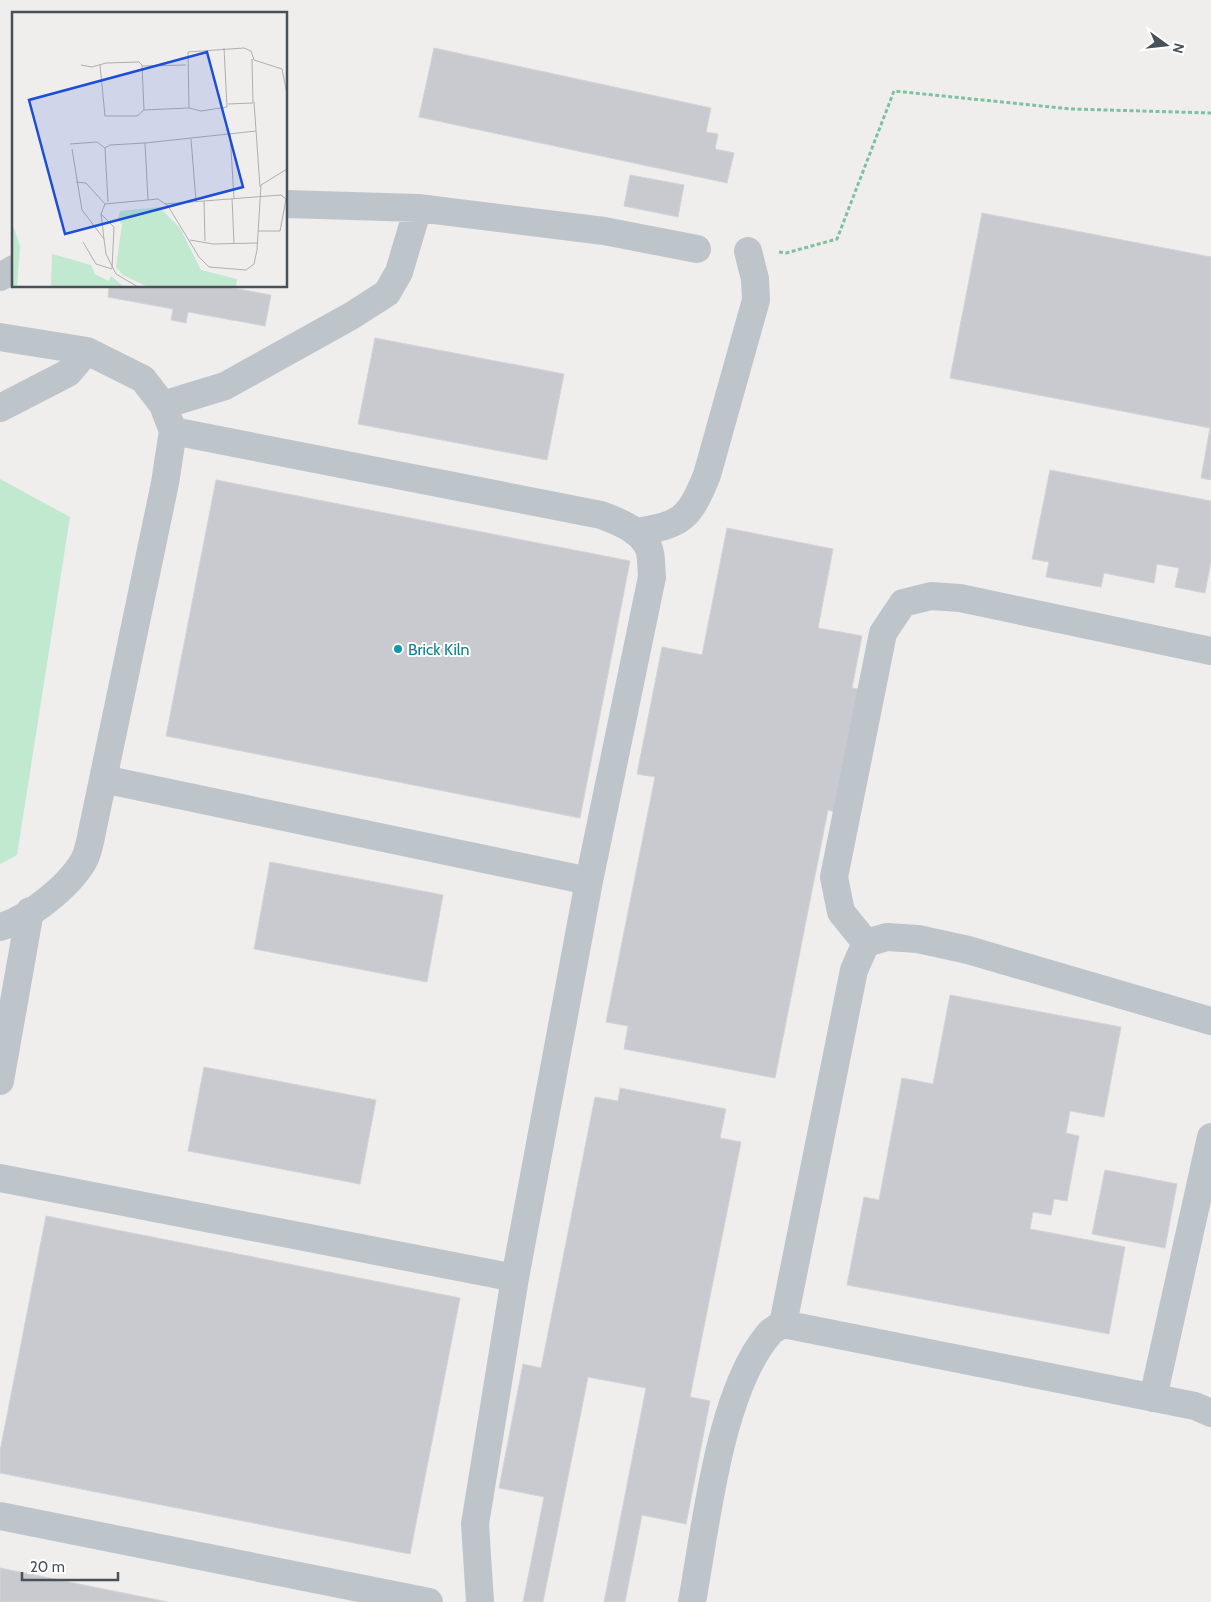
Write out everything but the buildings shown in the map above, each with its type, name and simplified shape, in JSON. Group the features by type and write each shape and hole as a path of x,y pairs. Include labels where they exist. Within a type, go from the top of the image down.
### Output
{"lane":[{"path":"288,204 418,208 604,231 697,249"},
{"path":"163,405 225,386 352,316 387,293 399,272 418,208"},
{"path":"635,532 658,529 684,518 698,498 707,475 755,306 757,288 748,251"},
{"path":"0,277 12,270"},
{"path":"0,337 87,352 143,379 163,405 173,431 165,483 92,832 84,861 63,887 30,911 0,927"},
{"path":"0,408 68,373 87,352"},
{"path":"173,431 601,515 619,522 635,532 649,548 652,577 589,880 515,1278 475,1524 480,1602"},
{"path":"866,943 841,912 834,877 883,633 903,604 931,596 960,598 1211,651"},
{"path":"103,779 589,880"},
{"path":"0,1081 30,911"},
{"path":"866,943 887,937 918,939 968,950 1211,1022"},
{"path":"692,1602 718,1464 729,1417 741,1381 769,1334 783,1324 854,970 866,943"},
{"path":"1153,1398 1211,1137"},
{"path":"0,1178 515,1278"},
{"path":"783,1324 1195,1406 1211,1414"},
{"path":"0,1516 428,1602"}],"path":[{"path":"748,251 786,253 837,239 894,91 1071,109 1211,113"}],"green space":[{"path":"0,479 70,517 17,855 0,864"}],"place":[{"name":"Brick Kiln","path":"398,649"}]}
